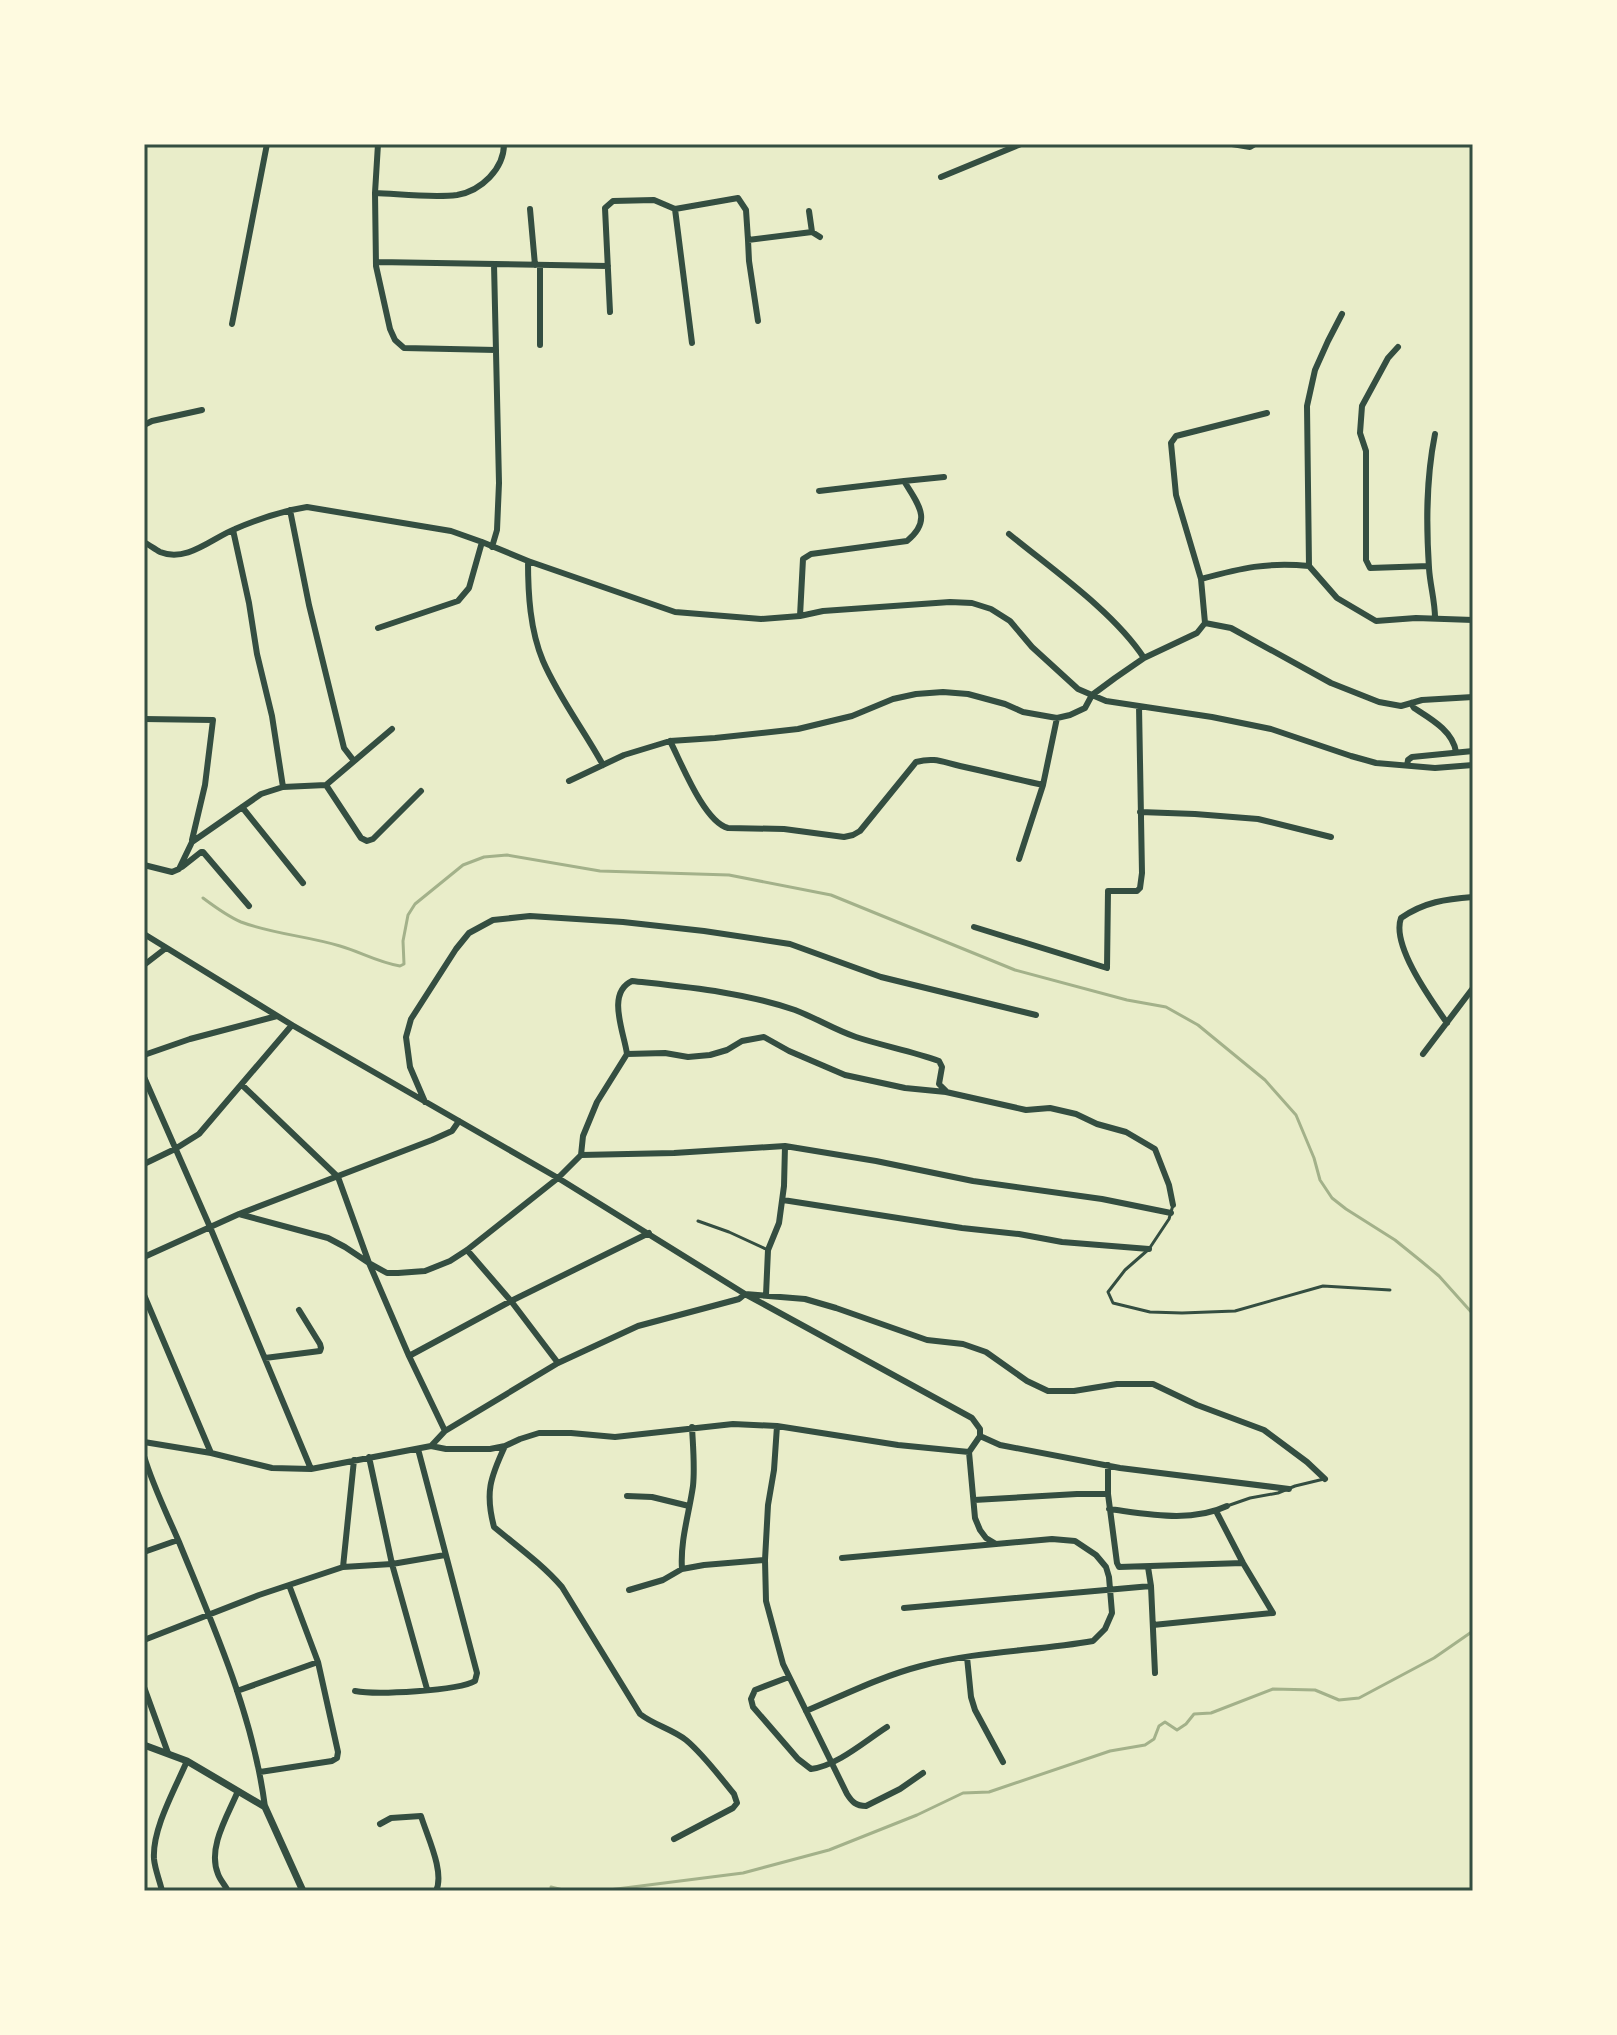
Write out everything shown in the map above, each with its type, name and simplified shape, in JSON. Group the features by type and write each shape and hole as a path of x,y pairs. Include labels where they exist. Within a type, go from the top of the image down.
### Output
{"street":[{"path":"232,324 267,144"},
{"path":"378,144 375,193 377,262 395,340 404,348 496,350"},
{"path":"375,193 459,195 492,176 502,162 504,144"},
{"path":"941,177 1021,144"},
{"path":"1232,144 1250,147 1255,144"},
{"path":"610,312 605,208 613,201 654,200 675,209 738,198 746,210 749,261 758,321"},
{"path":"530,209 537,265 540,345"},
{"path":"675,209 692,343"},
{"path":"809,211 812,232"},
{"path":"748,240 812,232 820,237"},
{"path":"377,262 608,266"},
{"path":"492,547 497,530 499,483 494,264"},
{"path":"1342,314 1315,370 1307,406 1309,566 1337,598 1376,621 1406,618 1473,620"},
{"path":"1398,347 1388,358 1362,406 1360,433 1366,451 1366,560 1370,568 1429,566"},
{"path":"144,425 202,410"},
{"path":"569,781 624,755 670,741 798,729 852,716 893,699 916,694 968,694 1023,712 1057,718 1085,708 1092,695 1144,658 1197,633 1205,623 1201,579 1176,495 1171,443 1176,436 1267,413"},
{"path":"1435,434 1427,488 1429,566 1435,618"},
{"path":"819,491 944,477"},
{"path":"800,616 803,559 811,554 907,541 916,534 922,516 904,481"},
{"path":"144,542 162,553 182,554 204,547 233,530 307,507 451,531 675,612 761,619 823,611 972,603 991,609 1010,621 1032,647 1078,689 1106,701 1271,729 1376,763 1435,768 1473,765"},
{"path":"290,510 309,605 344,748 354,761"},
{"path":"233,530 272,716 283,787"},
{"path":"1009,534 1099,608 1132,640 1144,658"},
{"path":"378,628 458,601 469,588 482,542"},
{"path":"528,561 530,606 542,659 603,765"},
{"path":"1201,579 1249,566 1309,566"},
{"path":"1205,623 1231,628 1331,683 1379,702 1401,706 1433,698 1473,697"},
{"path":"1411,703 1447,733 1456,752"},
{"path":"974,927 1107,968 1108,891 1137,891 1142,873 1139,706"},
{"path":"1019,859 1043,785 1057,718"},
{"path":"144,719 213,720 205,785 192,842 179,869"},
{"path":"192,842 261,794 283,787 326,785 392,729"},
{"path":"670,741 698,799 715,821 728,828 784,829 844,837 853,835 860,831 916,762 930,759 1043,785"},
{"path":"1407,766 1412,757 1473,751"},
{"path":"326,785 361,838 367,841 373,839 421,791"},
{"path":"242,807 303,883"},
{"path":"1140,812 1258,819 1331,837"},
{"path":"144,865 172,872 203,852 249,906"},
{"path":"1447,1023 1419,984 1400,939 1398,925 1401,918 1427,903 1473,897"},
{"path":"425,1102 410,1067 406,1037 411,1019 469,933 493,920 530,916 623,922 790,944 881,977 1036,1015"},
{"path":"144,934 292,1025 558,1178 745,1294 972,1418 980,1432 1000,1445 1108,1465 1289,1489"},
{"path":"144,965 166,948"},
{"path":"239,1214 328,1238 387,1273 425,1271 450,1261 558,1178 581,1155 583,1136 597,1102 627,1054 618,1003 623,985 632,981 700,989 794,1010 852,1036 920,1054 939,1061 942,1067 939,1084 946,1092"},
{"path":"1423,1054 1473,988"},
{"path":"144,1055 190,1039 277,1016"},
{"path":"144,1164 175,1149 206,1127 292,1025"},
{"path":"581,1155 785,1146 973,1181 1172,1209 1169,1185 1155,1149 1126,1132 1076,1114 1050,1108 1026,1110 1003,1107 946,1092 905,1088 845,1075 764,1037 742,1041 710,1055 627,1054"},
{"path":"144,1077 311,1469"},
{"path":"242,1085 338,1177 369,1263 445,1431"},
{"path":"144,1257 239,1214 432,1140 452,1131 459,1121"},
{"path":"766,1295 768,1250 779,1223 783,1200 785,1146"},
{"path":"783,1200 1062,1242 1149,1249"},
{"path":"409,1356 511,1301 649,1233"},
{"path":"467,1250 558,1363"},
{"path":"431,1446 445,1431 558,1363 638,1326 739,1299 745,1294 805,1299 927,1340 963,1344 986,1352 1027,1381 1048,1391 1153,1384 1197,1405 1264,1430 1325,1479"},
{"path":"144,1295 211,1453"},
{"path":"265,1358 320,1351 320,1344 299,1310"},
{"path":"144,1442 211,1453 272,1468 311,1469 431,1446 490,1449 539,1433 615,1437 733,1424 777,1426 898,1445 969,1452"},
{"path":"777,1426 768,1505 766,1601 783,1664 852,1802 866,1806 879,1801 923,1773"},
{"path":"682,1569 681,1542 693,1486 692,1427"},
{"path":"980,1432 969,1452 975,1518 986,1538 996,1544"},
{"path":"505,1446 488,1491 494,1527 547,1570 562,1587 640,1714 687,1741 734,1794 737,1803 733,1808 674,1839"},
{"path":"355,1691 379,1693 427,1689 469,1685 475,1681 477,1673 418,1449"},
{"path":"144,1456 248,1722 265,1807 303,1891"},
{"path":"369,1457 392,1564 427,1689"},
{"path":"343,1567 354,1460"},
{"path":"1108,1465 1109,1509 1119,1567 1243,1563"},
{"path":"974,1500 1108,1494"},
{"path":"627,1496 652,1497 689,1506"},
{"path":"1109,1509 1166,1517 1216,1511 1227,1506"},
{"path":"1153,1625 1273,1613 1216,1511"},
{"path":"806,1711 899,1672 924,1665 1093,1641 1105,1629 1112,1613 1106,1567 1096,1555 1075,1541 1052,1539 842,1558"},
{"path":"144,1552 178,1540"},
{"path":"144,1640 343,1567 392,1564 445,1555"},
{"path":"629,1590 663,1580 682,1569 765,1560"},
{"path":"1148,1567 1155,1673"},
{"path":"260,1772 332,1761 337,1758 338,1752 318,1662 289,1585"},
{"path":"904,1608 1151,1586"},
{"path":"967,1657 975,1710 1003,1762"},
{"path":"237,1691 318,1662"},
{"path":"789,1677 755,1690 751,1699 753,1707 798,1759 811,1769 831,1763 887,1727"},
{"path":"144,1687 168,1753"},
{"path":"144,1745 187,1761 265,1807"},
{"path":"162,1891 154,1859 156,1841 165,1811 187,1761"},
{"path":"228,1891 217,1872 214,1856 238,1791"},
{"path":"380,1824 391,1818 421,1816 434,1853 439,1878 436,1891"}],"lane":[{"path":"1172,1209 1149,1249 1125,1270 1108,1292 1113,1303 1150,1312 1235,1311 1323,1286 1390,1290"},
{"path":"698,1221 768,1250"},
{"path":"1227,1506 1325,1479"}],"waterway":[{"path":"203,898 241,922 340,946 400,966 404,964 403,941 408,915 415,904 463,865 484,857 507,855 600,871 729,875 831,895 1015,970 1127,1000 1166,1007 1198,1025 1265,1080 1296,1115 1320,1180 1332,1198 1421,1261 1473,1314"},
{"path":"551,1887 601,1891 743,1873 829,1850 963,1793 989,1792 1110,1751 1145,1745 1154,1739 1159,1726 1165,1722 1177,1730 1194,1714 1211,1713 1273,1689 1315,1690 1339,1700 1359,1698 1434,1658 1473,1631"}]}
